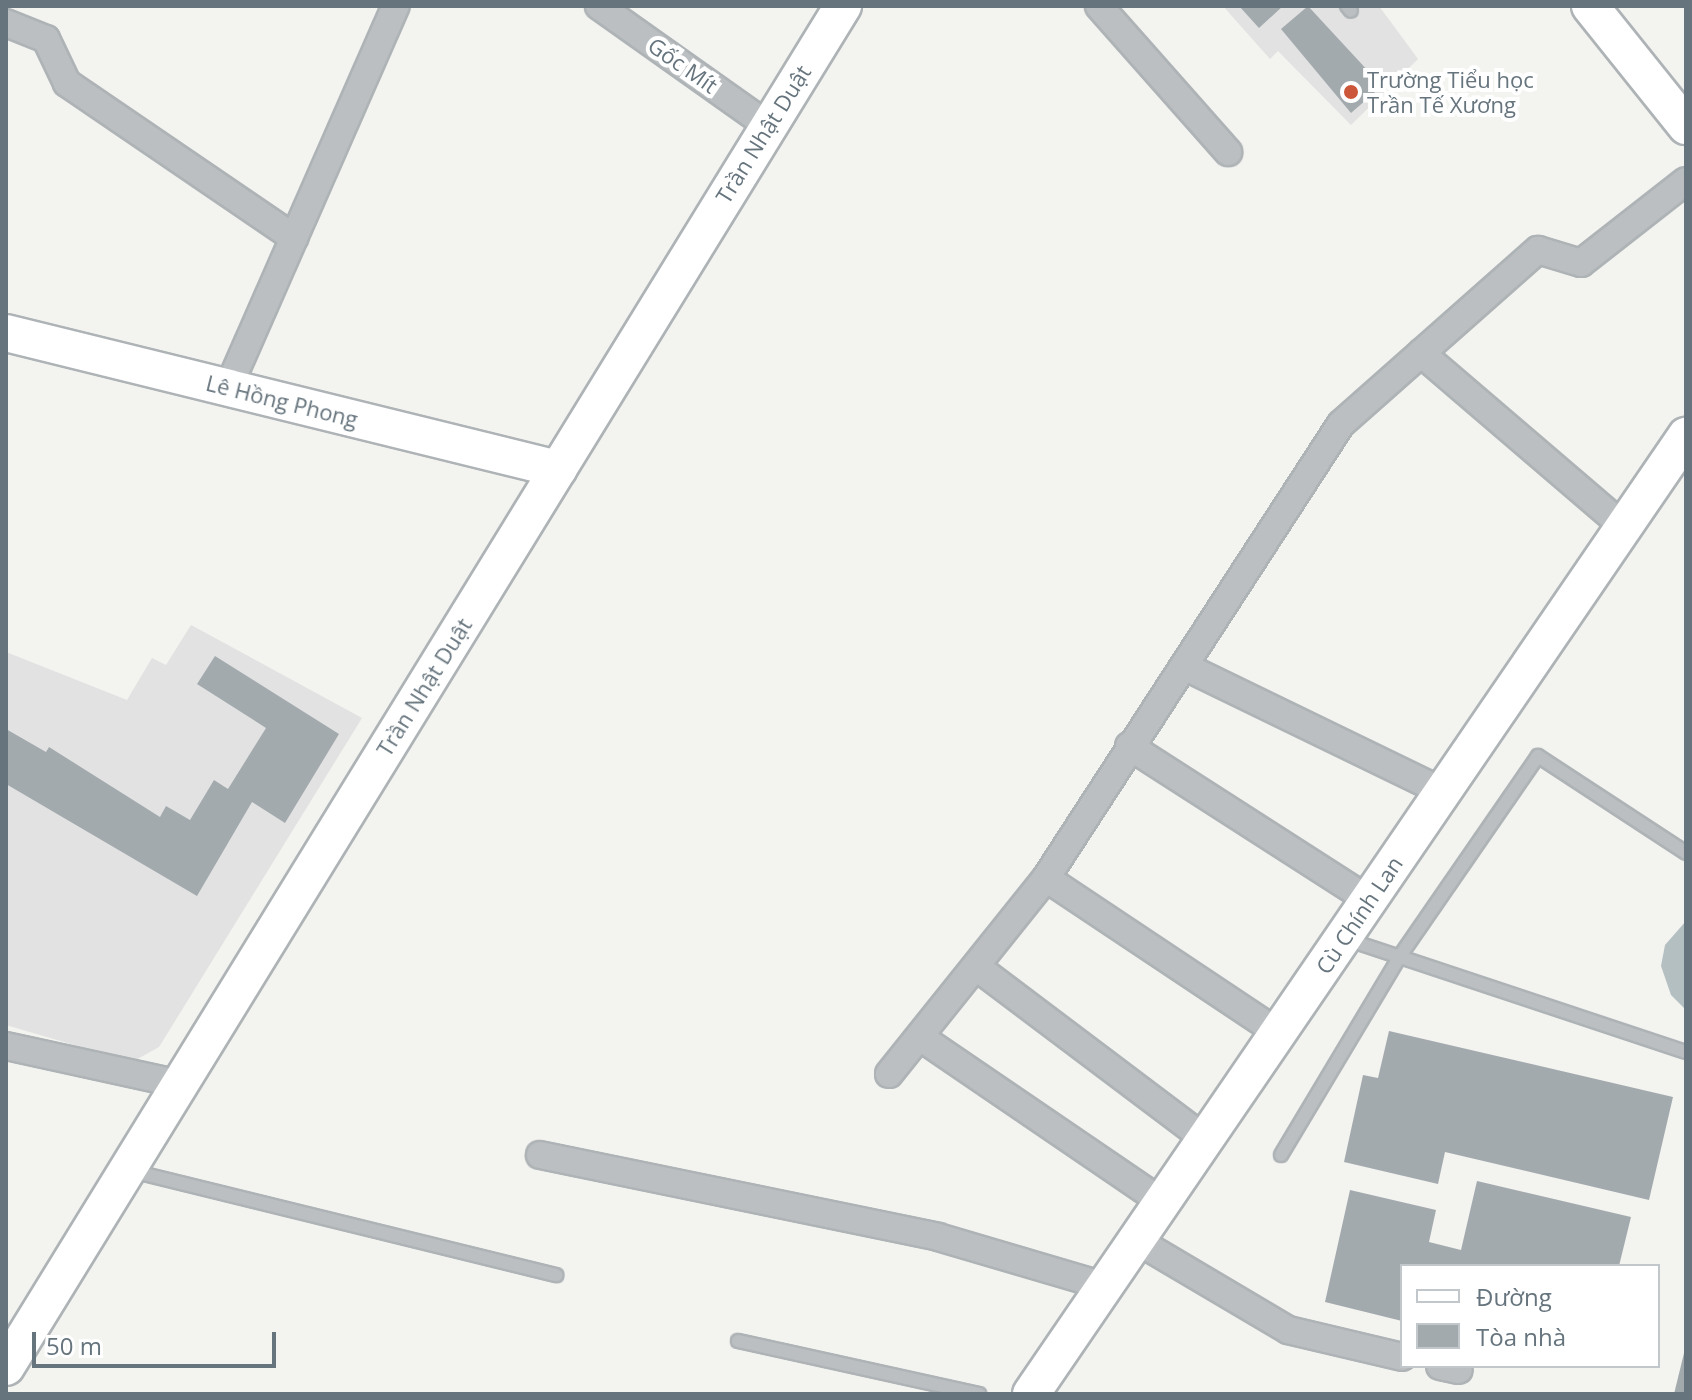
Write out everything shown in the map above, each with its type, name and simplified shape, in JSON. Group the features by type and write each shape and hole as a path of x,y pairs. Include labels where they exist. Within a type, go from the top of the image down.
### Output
{"street":[{"path":"228,388 396,6"},
{"name":"Gốc Mít","path":"599,6 767,125"},
{"name":"Trần Nhật Duật","path":"6,1367 843,6"},
{"path":"1099,6 1228,152"},
{"path":"1590,6 1686,126"},
{"path":"6,23 46,39 67,83 294,238"},
{"path":"889,1074 978,968 1046,878 1129,746 1188,668 1341,424 1538,250 1581,263 1686,181"},
{"name":"Lê Hồng Phong","path":"6,333 558,469"},
{"path":"1421,353 1624,527"},
{"name":"Cù Chính Lan","path":"1031,1394 1686,436"},
{"path":"1188,668 1443,792"},
{"path":"1129,746 1369,900"},
{"path":"1046,878 1278,1033"},
{"path":"978,968 1205,1139"},
{"path":"920,1037 1162,1202"},
{"path":"6,1046 180,1084"},
{"path":"540,1155 938,1237 1105,1286"},
{"path":"1136,1240 1288,1330 1400,1357"}],"lane":[{"path":"1281,1155 1400,956 1538,756 1686,853"},
{"path":"1342,938 1686,1052"},
{"path":"126,1170 556,1275"},
{"path":"738,1341 979,1394"}],"shaded area":[{"name":"Trường Tiểu học Trần Tế Xương","path":"1223,6 1379,6 1418,59 1351,125 1278,51 1270,59"},
{"path":"191,625 362,718 159,1047 132,1062 6,1025 6,652 127,700 152,658 166,665"},
{"path":"1686,921 1686,1010 1671,995 1661,966 1665,945"}],"building":[{"path":"1239,6 1283,6 1259,28"},
{"path":"1308,6 1382,86 1351,113 1281,29"},
{"path":"215,656 339,734 285,823 252,802 197,896 6,784 6,729 46,752 49,747 160,817 166,806 190,820 214,780 228,789 266,728 197,684"},
{"path":"1389,1031 1673,1097 1649,1200 1445,1152 1438,1184 1344,1162 1363,1075 1378,1078"},
{"path":"1477,1181 1631,1217 1619,1264 1400,1264 1400,1321 1325,1302 1350,1190 1436,1210 1429,1242 1461,1250"},
{"path":"1685,1349 1686,1394 1674,1394"}],"place":[{"name":"Trường Tiểu học Trần Tế Xương","path":"1351,92"}]}
